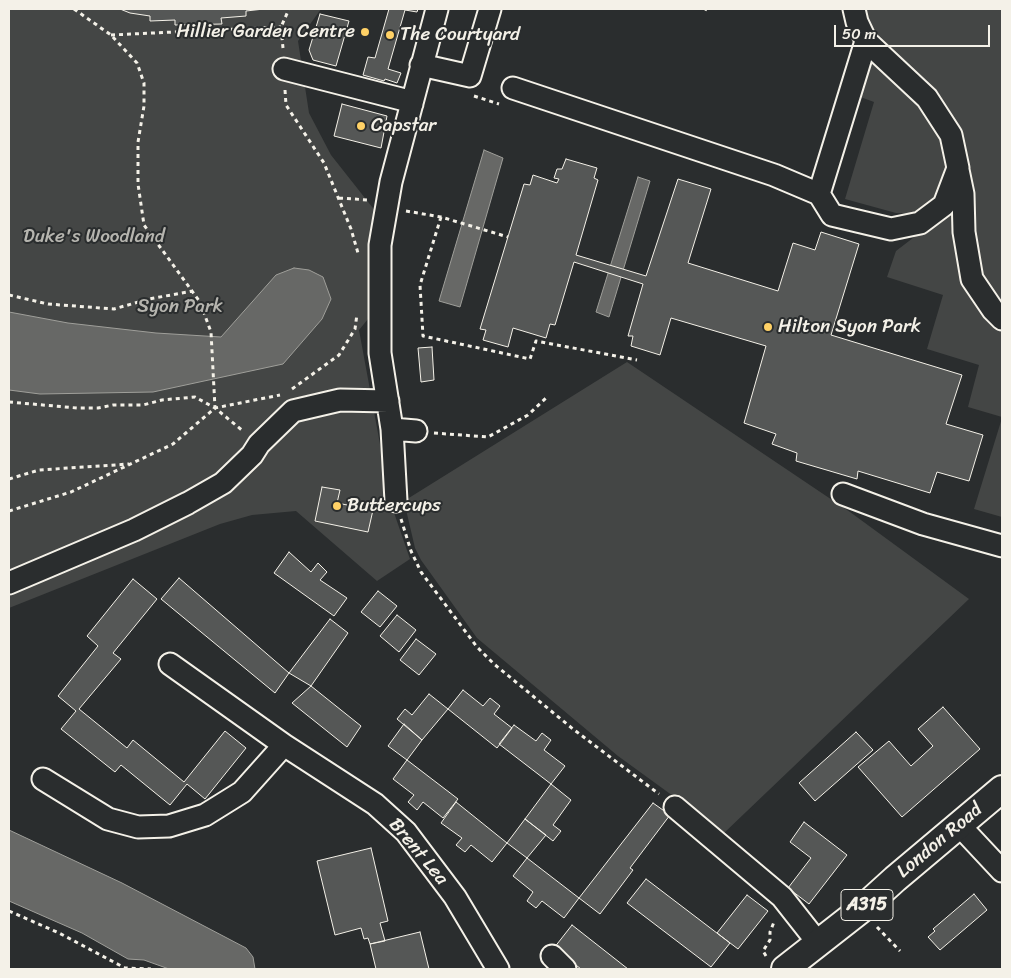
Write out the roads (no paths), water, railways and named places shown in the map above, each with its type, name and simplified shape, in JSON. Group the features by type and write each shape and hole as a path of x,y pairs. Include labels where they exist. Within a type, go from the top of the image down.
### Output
{"main road":[{"name":"London Road","path":"778,966 818,944 1002,789"}],"street":[{"path":"396,501 392,429 380,353 380,207 391,182 437,9"},
{"path":"421,65 470,76 490,9"},
{"path":"854,9 857,22 866,41 927,98 951,136 963,194 964,232 972,279 993,310 1002,319"},
{"path":"819,194 866,41"},
{"path":"284,69 405,100 412,104"},
{"path":"513,88 765,172 819,194 832,215 891,230 920,223 944,205 958,168"},
{"path":"9,583 174,512 222,483 252,456 259,444 293,411 340,400 388,401"},
{"path":"392,429 416,431"},
{"path":"843,494 923,524 1002,546"},
{"name":"Brent Lea","path":"170,664 284,746 375,804 406,832 455,897 498,969"},
{"path":"43,779 108,820 138,827 170,826 205,815 242,792 284,746"},
{"path":"675,807 782,897 818,944"},
{"path":"959,825 1002,870"}],"place":[{"name":"Hillier Garden Centre","path":"365,32"},
{"name":"The Courtyard","path":"390,35"},
{"name":"Capstar","path":"361,126"},
{"name":"Hilton Syon Park","path":"768,327"},
{"name":"Buttercups","path":"337,506"}],"park label":[{"name":"Duke's Woodland","path":"94,237"},
{"name":"Syon Park","path":"180,307"}]}
